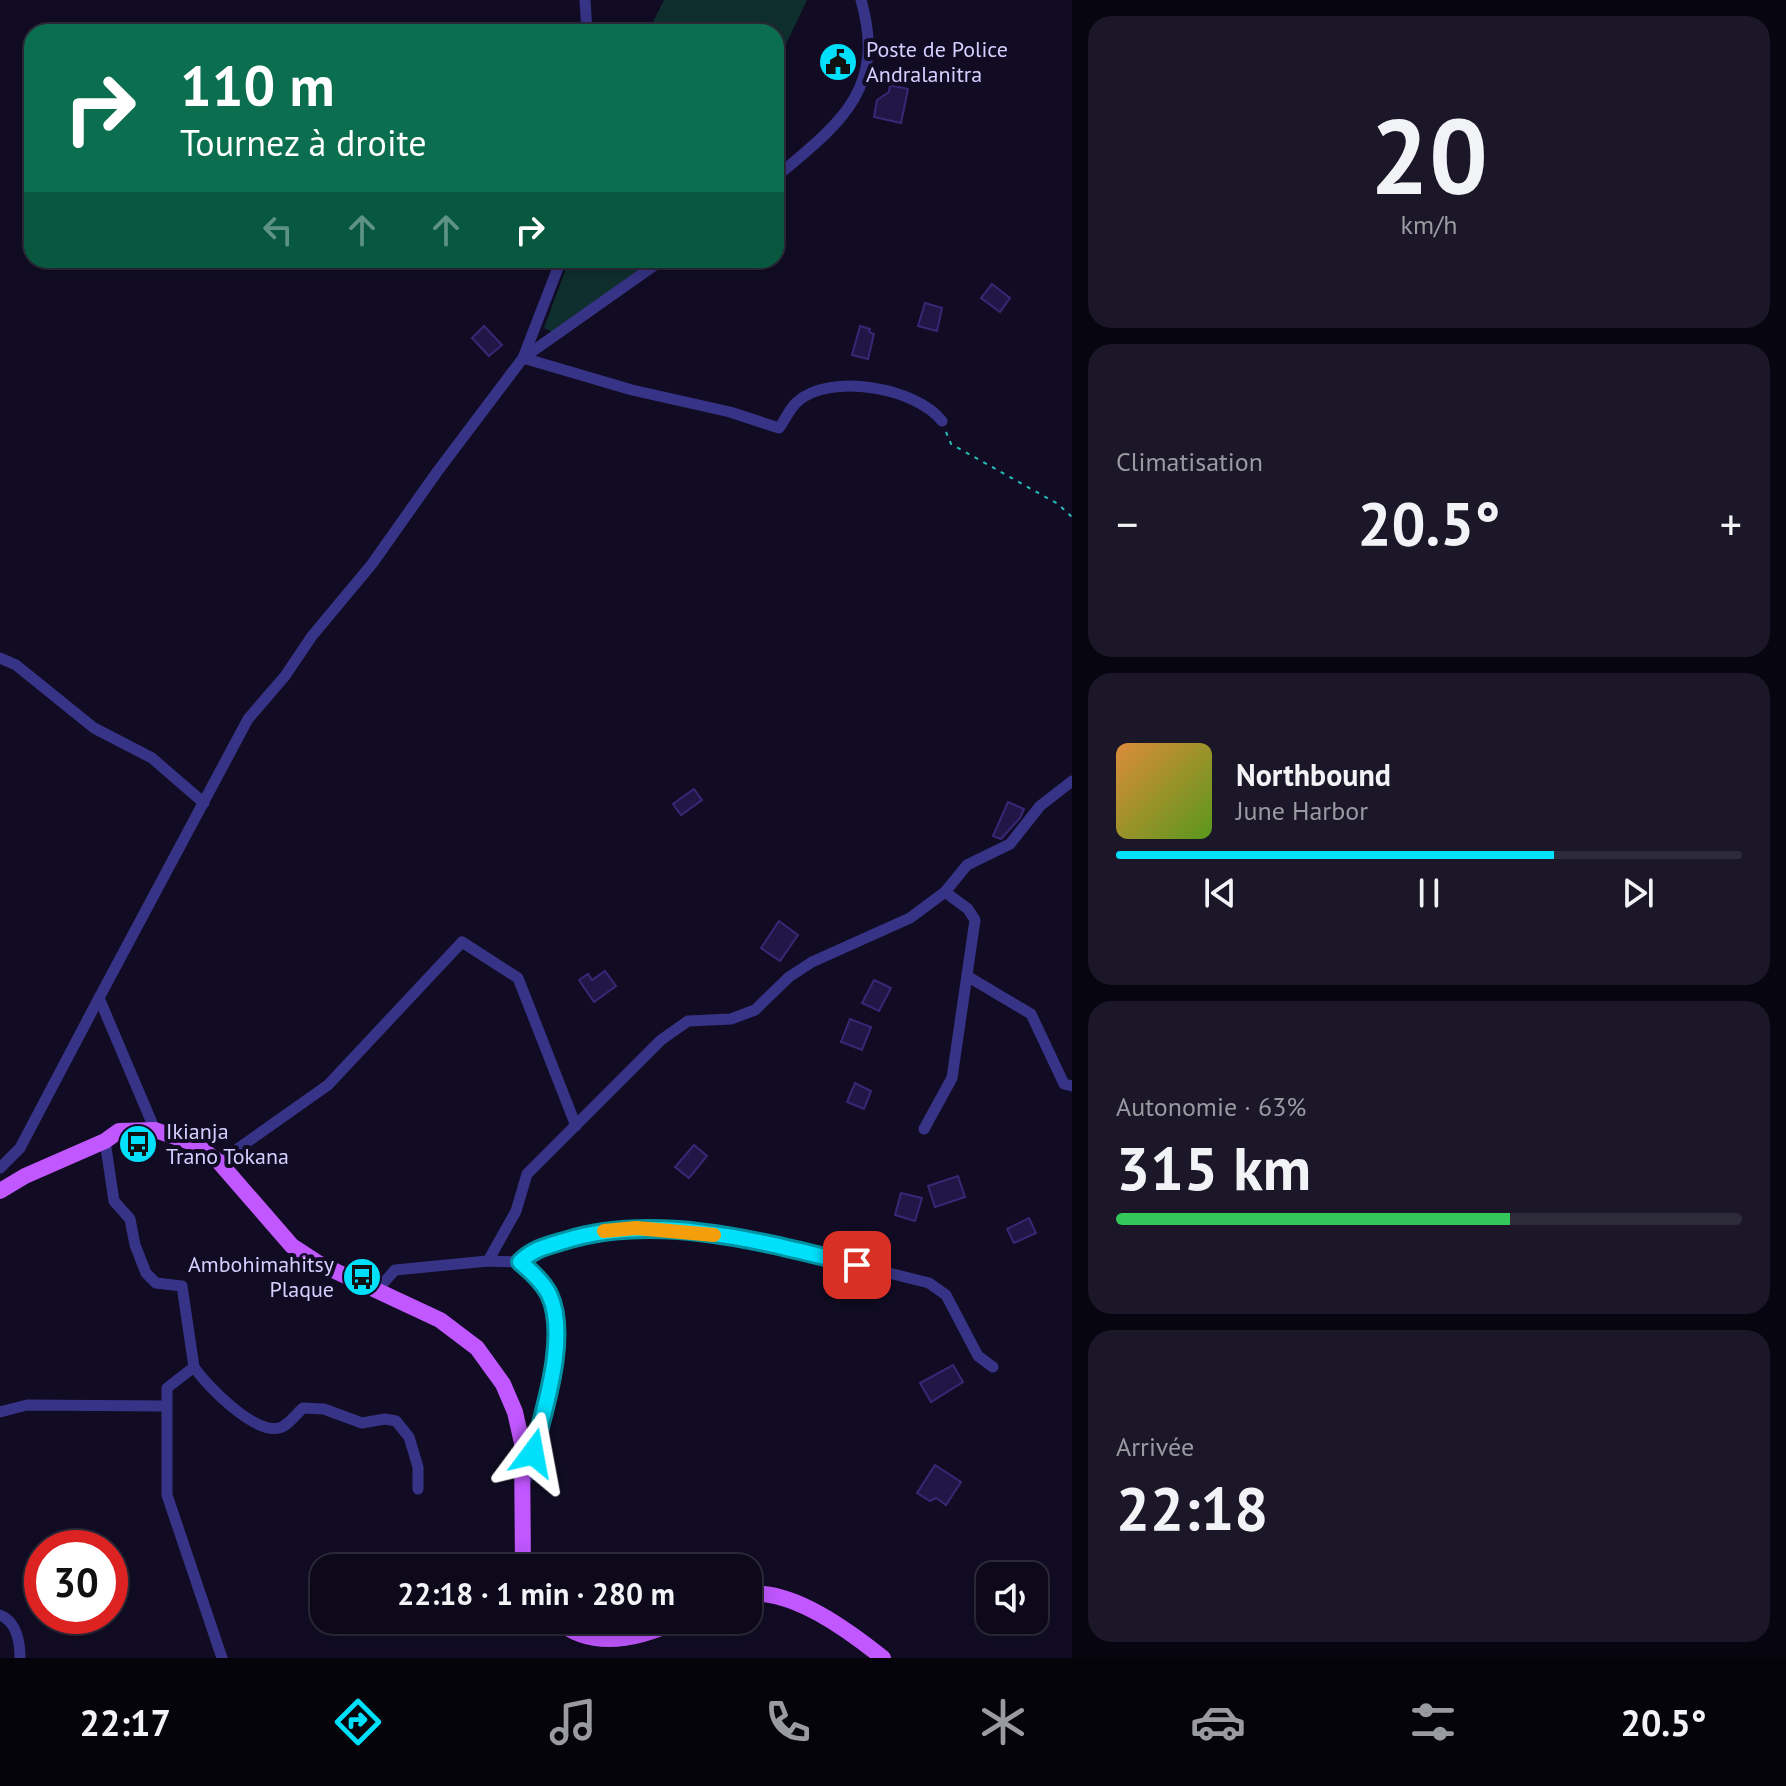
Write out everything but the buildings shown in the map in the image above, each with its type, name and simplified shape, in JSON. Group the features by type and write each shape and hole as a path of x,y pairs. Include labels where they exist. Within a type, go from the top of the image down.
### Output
{"main road":[{"path":"0,1191 25,1176 105,1141 119,1131 155,1130 193,1143 219,1162 292,1246 318,1263 440,1320 477,1348 503,1384 515,1412 522,1443 523,1554"},
{"path":"762,1595 780,1596 821,1616 883,1658"},
{"path":"581,1634 613,1640 644,1634"}],"street":[{"path":"585,0 586,24"},
{"path":"784,170 826,135 850,108 868,72 867,22 861,0"},
{"path":"0,1168 20,1148 248,719 372,564 523,358 558,268"},
{"path":"523,358 651,268"},
{"path":"523,358 632,390 730,412 779,428 797,402 825,388 846,385 864,386 918,402 934,411 942,421"},
{"path":"0,658 16,665 94,728 152,758 204,803"},
{"path":"488,1261 516,1211 527,1174 661,1040 688,1021 731,1019 755,1010 789,977 812,962 910,918 945,892 967,865 1010,844 1040,806 1072,781"},
{"path":"924,1129 952,1078 975,920 968,909 945,892"},
{"path":"219,1162 328,1085 462,942 518,978 576,1126"},
{"path":"967,976 1031,1014 1064,1084 1072,1086"},
{"path":"99,998 155,1130"},
{"path":"105,1141 114,1201 130,1219 135,1245 146,1273 156,1283 182,1286 194,1367 206,1385 268,1429 283,1428 303,1408 324,1409 362,1423 385,1419 396,1421 409,1437 418,1467 418,1489"},
{"path":"520,1262 531,1251 592,1232 636,1228 760,1241 929,1283 946,1295 978,1356 993,1367"},
{"path":"377,1290 395,1270 488,1261 520,1262 536,1275 549,1296 556,1319 554,1359 521,1505"},
{"path":"194,1367 167,1388 167,1495 222,1658"},
{"path":"0,1412 27,1405 165,1406"},
{"path":"0,1615 8,1618 19,1636 20,1658"}],"path":[{"path":"942,421 951,444 1058,504 1072,517"}],"green space":[{"path":"664,0 807,0 784,48 784,24 652,24"},
{"path":"566,268 647,268 555,333 544,328"}],"slow traffic":[{"path":"604,1231 636,1228 714,1235"}],"place":[{"name":"Poste de Police Andralanitra","path":"838,62"},
{"name":"Ikianja Trano Tokana","path":"138,1144"},
{"name":"Ambohimahitsy Plaque","path":"362,1277"}],"route":[{"path":"533,1453 554,1359 556,1319 549,1296 536,1275 520,1262 531,1251 592,1232 636,1228 760,1241 857,1265"}]}
